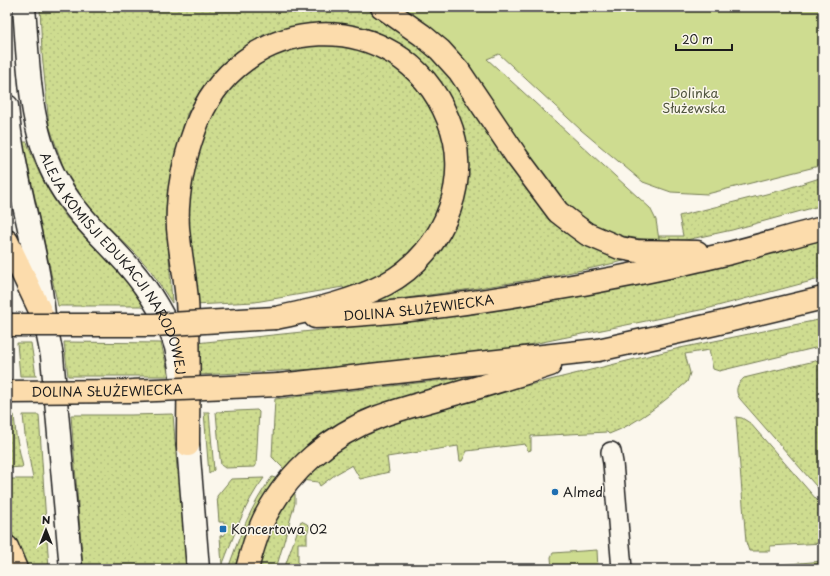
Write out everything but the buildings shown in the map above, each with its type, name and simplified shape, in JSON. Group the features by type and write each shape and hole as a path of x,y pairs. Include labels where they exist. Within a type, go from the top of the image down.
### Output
{"main road":[{"path":"382,7 422,35 440,50 459,71 517,157 558,212 576,226 588,234 620,248 637,251 730,253"},
{"path":"188,445 187,300 180,251 178,208 184,170 191,141 199,118 209,98 226,76 260,49 286,39 311,34 339,34 362,37 382,45 404,59 416,69 440,101 453,133 456,149 456,179 453,202 445,221 431,246 404,272 386,284 324,307 276,318"},
{"name":"DOLINA SŁUŻEWIECKA","path":"7,325 153,325 390,313 465,303 614,278 730,253 823,228"},
{"path":"7,241 45,321"},
{"name":"DOLINA SŁUŻEWIECKA","path":"7,392 132,391 279,385 598,350 823,298"},
{"path":"247,569 260,527 281,490 308,461 329,443 344,433 378,417 398,410 497,382 598,350"},
{"path":"7,547 16,569"}],"street":[{"name":"ALEJA KOMISJI EDUKACJI NARODOWEJ","path":"24,7 34,116 38,133 51,169 64,194 81,216 131,269 146,288 158,307 173,340 180,370 188,445 198,569"},
{"path":"7,106 12,148 39,274 45,321 52,356 71,569"},
{"path":"611,452 614,470 622,569"}],"green space":[{"path":"40,7 364,7 405,33 426,50 624,259 624,261 532,279 377,302 376,297 433,256 460,121 438,80 420,60 399,44 376,31 360,27 318,24 290,27 263,35 218,68 201,89 187,114 172,166 166,210 172,303 151,271 136,254 89,208 64,169 49,125 42,53"},
{"name":"Dolinka Służewska","path":"398,7 823,7 823,165 707,194 671,192 643,182 581,130 499,54 487,59 650,208 656,220 659,240 630,237 608,231 575,213 563,203"},
{"path":"323,43 380,54 411,76 442,129 447,150 447,176 440,210 417,249 394,268 363,284 344,289 343,287 255,302 194,305 189,230 190,192 198,151 208,119 227,85 267,54"},
{"path":"23,142 27,142 44,182 60,209 73,225 120,273 144,306 58,306"},
{"path":"823,177 823,205 732,230 686,240 659,240 659,236 683,236 679,216 782,190"},
{"path":"823,240 823,278 710,308 508,349 339,368 198,375 196,343 466,315 515,308 664,280 717,268"},
{"path":"823,319 823,346 719,371 713,369 709,350 685,354 690,373 687,382 641,418 609,434 607,432 531,436 531,450 528,451 525,444 467,451 462,461 460,461 458,446 387,457 389,472 360,479 352,465 336,474 320,486 318,482 301,480 341,446 385,425 493,394 680,348"},
{"path":"64,342 161,343 169,376 68,376"},
{"path":"17,343 31,343 36,376 20,376"},
{"path":"823,359 823,494 740,399 737,393 737,388 744,378"},
{"path":"478,377 286,469 284,469 272,457 275,399"},
{"path":"257,410 259,412 255,467 225,468 221,465 216,412"},
{"path":"204,412 209,412 214,470 209,474"},
{"path":"173,414 187,569 83,569 71,415"},
{"path":"7,415 14,415 16,435 23,467 7,468"},
{"path":"23,415 39,415 49,569 25,569 12,533 7,525 7,479 33,479"},
{"path":"736,417 742,418 750,423 823,507 823,543 770,546 770,551 749,551 746,542"},
{"path":"272,477 278,479 238,569 228,569 241,533 252,510"},
{"path":"264,478 245,509 222,566 220,536 225,535 224,522 219,522 217,496 231,479"},
{"path":"291,491 295,494 295,503 276,569 255,569 266,536"},
{"path":"301,521 310,527 307,533 307,543 298,543 298,569 284,569"},
{"path":"597,550 598,569 552,569 551,557 553,553"},
{"path":"823,561 823,567 758,569 761,566"}],"place":[{"name":"Almed","path":"555,492"},
{"name":"Koncertowa 02","path":"223,529"}]}
